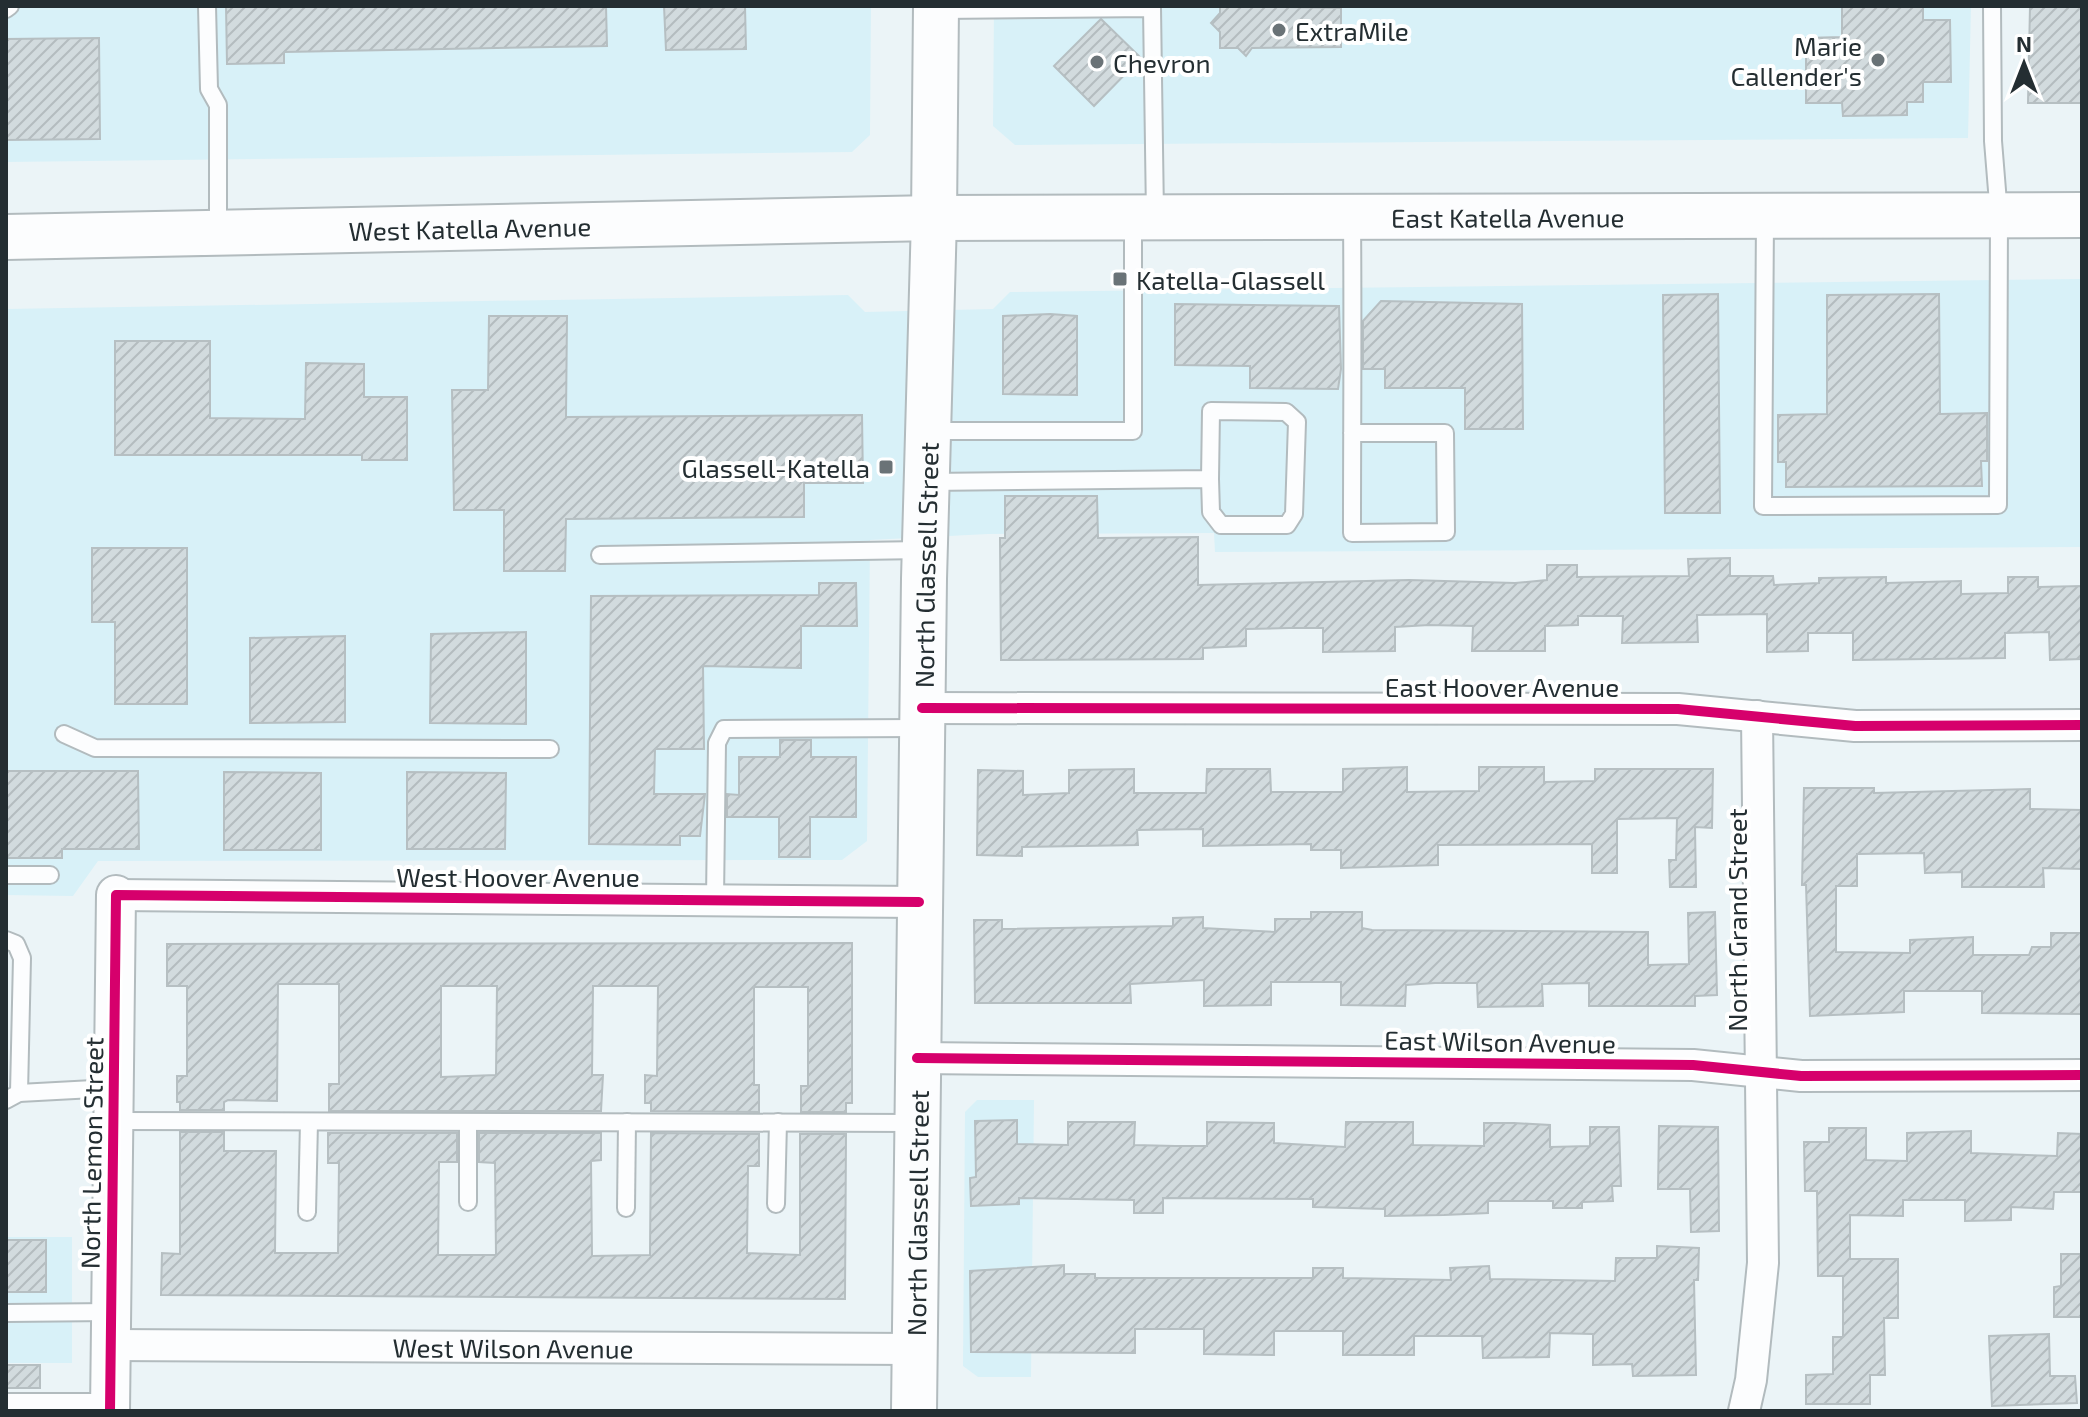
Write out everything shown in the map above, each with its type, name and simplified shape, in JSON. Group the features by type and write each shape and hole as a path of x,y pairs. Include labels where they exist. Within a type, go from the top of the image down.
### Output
{"main road":[{"name":"North Glassell Street","path":"914,1411 919,902 936,8"},
{"name":"East Katella Avenue","path":"934,218 2082,215"},
{"name":"West Katella Avenue","path":"6,237 934,218"}],"street":[{"name":"East Hoover Avenue","path":"922,718 1678,709 1855,726 2082,725"},
{"name":"North Grand Street","path":"1744,1411 1751,1380 1763,1263 1758,1071 1757,716"},
{"name":"West Hoover Avenue","path":"116,895 919,902"},
{"name":"North Lemon Street","path":"110,1407 116,895"},
{"name":"East Wilson Avenue","path":"917,1058 1693,1065 1801,1076 2082,1075"},
{"name":"West Wilson Avenue","path":"111,1328 914,1349"}],"lane":[{"path":"207,6 209,89 218,105 218,233"},
{"path":"1765,216 1763,506 1998,505 1999,215 1993,141 1992,6"},
{"path":"928,431 1133,431 1152,8 936,8"},
{"path":"1352,217 1352,433 1352,533 1446,532 1445,433 1352,433"},
{"path":"1211,411 1286,412 1297,422 1294,514 1287,525 1221,525 1211,512 1210,479 1211,411"},
{"path":"926,483 1210,479"},
{"path":"600,555 925,550"},
{"path":"715,899 717,743 724,729 922,718"},
{"path":"64,734 95,748 550,749"},
{"path":"6,875 50,875"},
{"path":"6,940 16,944 22,958 13,1097 309,1122 916,1123"},
{"path":"307,1212 309,1122"},
{"path":"468,1122 468,1202"},
{"path":"626,1208 627,1122"},
{"path":"776,1204 778,1122"},
{"path":"6,1313 111,1328"},
{"path":"6,1402 110,1407"}],"shaded area":[{"path":"6,6 871,6 870,135 852,152 6,162"},
{"path":"994,6 1971,6 1968,138 1015,145 993,126"},
{"path":"2082,279 2082,547 1215,552 1214,533 988,534 870,540 867,841 842,860 98,861 73,896 6,895 6,309 848,295 865,312 993,309 1010,292"},
{"path":"977,1100 1034,1100 1031,1377 978,1377 963,1366 965,1112"},
{"path":"6,1237 72,1237 72,1363 6,1363"}],"building":[{"path":"226,6 606,6 607,46 284,52 284,63 227,64"},
{"path":"664,6 745,6 746,49 666,50"},
{"path":"1220,6 1341,8 1341,47 1252,48 1246,56 1238,48 1220,48 1220,32 1211,23 1220,13"},
{"name":"Marie Callender's","path":"1842,6 1923,6 1923,20 1950,20 1951,82 1923,82 1923,102 1907,102 1907,115 1843,116 1842,103 1806,103 1806,38 1842,37"},
{"path":"2030,6 2082,6 2082,103 2028,103"},
{"name":"Chevron","path":"1101,19 1141,58 1094,106 1054,66"},
{"path":"99,38 100,139 6,140 6,39"},
{"path":"1718,294 1720,513 1665,513 1663,295"},
{"path":"1939,294 1940,414 1987,413 1987,461 1981,461 1982,486 1786,487 1786,462 1778,462 1778,415 1827,414 1827,295"},
{"path":"1381,301 1522,304 1523,429 1465,429 1465,388 1385,388 1385,369 1363,369 1363,321"},
{"path":"1175,304 1339,306 1341,369 1338,389 1250,388 1250,366 1175,365"},
{"path":"489,316 567,316 566,417 862,415 863,483 804,483 804,517 566,519 565,571 504,571 504,510 454,510 452,390 488,390"},
{"path":"1003,316 1077,316 1077,395 1003,394"},
{"path":"115,341 210,341 210,418 305,419 306,363 364,364 364,397 407,397 407,460 362,460 362,455 115,455"},
{"path":"1005,496 1097,496 1098,538 1198,537 1198,585 1409,580 1515,583 1547,580 1547,565 1577,565 1577,577 1689,576 1688,559 1730,558 1730,576 1773,576 1774,585 1819,583 1819,578 1886,577 1886,583 1961,581 1961,594 2008,593 2008,577 2038,577 2038,587 2082,586 2082,659 2050,660 2049,632 2005,633 2005,658 1853,660 1853,633 1808,633 1808,651 1767,652 1767,614 1697,615 1698,642 1622,643 1623,616 1578,616 1578,625 1545,626 1545,651 1472,651 1473,626 1429,625 1395,627 1395,651 1323,652 1323,628 1289,628 1246,629 1246,646 1203,648 1203,659 1001,660 1000,538 1005,538"},
{"path":"92,548 187,548 187,704 115,704 115,622 92,622"},
{"path":"819,583 856,583 857,626 801,626 801,668 703,666 704,749 655,749 654,794 705,794 700,836 680,836 680,845 589,844 591,596 819,595"},
{"path":"526,632 526,724 430,723 431,634"},
{"path":"345,636 345,722 250,723 250,638"},
{"path":"780,740 811,740 811,757 856,757 856,817 810,817 810,857 779,857 779,817 727,817 727,794 739,795 739,757 780,757"},
{"path":"1407,767 1407,792 1479,791 1479,767 1544,767 1544,782 1595,781 1595,769 1713,769 1712,828 1695,827 1696,887 1670,887 1669,860 1676,860 1677,818 1617,819 1617,873 1592,873 1592,844 1438,845 1438,865 1341,868 1341,850 1311,850 1311,844 1203,846 1203,829 1137,830 1138,845 1022,847 1022,856 977,855 978,770 1023,771 1023,795 1069,793 1069,770 1134,769 1134,793 1206,793 1207,769 1270,769 1271,792 1343,792 1343,769"},
{"path":"6,771 138,771 139,849 62,849 62,858 6,858"},
{"path":"224,772 321,773 321,850 224,850"},
{"path":"407,772 506,773 505,849 407,849"},
{"path":"1804,788 1874,788 1874,793 2030,789 2030,809 2082,810 2082,869 2043,868 2044,887 1962,887 1962,872 1925,873 1924,853 1857,854 1857,886 1836,886 1836,952 1910,953 1910,940 1973,937 1973,955 2029,955 2032,947 2051,947 2051,933 2082,933 2082,1014 1982,1013 1982,991 1904,991 1904,1012 1810,1016 1806,885 1802,885"},
{"path":"1311,912 1362,912 1362,928 1372,930 1648,932 1648,965 1689,964 1688,913 1715,912 1717,995 1695,996 1695,1006 1589,1006 1589,983 1542,984 1543,1006 1478,1007 1477,983 1435,983 1406,985 1405,1006 1341,1005 1341,982 1271,982 1271,1005 1204,1006 1204,980 1130,984 1131,1003 975,1003 974,920 1002,920 1002,929 1173,926 1173,918 1203,917 1203,928 1275,932 1275,919 1311,919"},
{"path":"852,943 852,1103 846,1103 846,1112 801,1112 801,1086 808,1086 808,987 754,987 754,1085 759,1085 759,1112 651,1111 651,1103 645,1103 645,1075 657,1076 658,986 593,986 592,1075 603,1075 601,1111 329,1111 329,1084 339,1084 339,984 278,984 277,1101 228,1100 224,1102 224,1110 180,1110 177,1076 187,1076 187,986 167,986 167,944","holes":["441,986 497,986 496,1075 441,1077"]},
{"path":"1017,1120 1017,1144 1068,1145 1068,1122 1135,1122 1134,1145 1175,1146 1207,1146 1207,1122 1274,1123 1274,1143 1345,1147 1346,1122 1413,1122 1413,1145 1484,1146 1484,1123 1514,1123 1550,1125 1550,1147 1590,1146 1590,1127 1619,1127 1621,1186 1612,1186 1613,1201 1582,1202 1582,1208 1553,1208 1553,1201 1488,1201 1488,1213 1444,1215 1385,1216 1385,1209 1313,1207 1313,1199 1163,1198 1163,1213 1134,1213 1134,1200 1019,1198 1019,1204 971,1206 970,1178 976,1177 975,1121"},
{"path":"1659,1126 1718,1127 1719,1231 1691,1232 1690,1189 1658,1189"},
{"path":"1829,1128 1866,1128 1866,1160 1907,1161 1907,1133 1971,1131 1971,1153 2057,1156 2058,1133 2082,1134 2082,1192 2054,1192 2053,1209 2011,1207 2011,1220 1965,1221 1965,1200 1903,1200 1903,1216 1850,1215 1850,1259 1898,1259 1898,1318 1884,1318 1885,1375 1870,1375 1870,1404 1806,1404 1806,1375 1833,1374 1833,1337 1843,1337 1843,1276 1818,1276 1817,1191 1805,1191 1804,1142 1829,1142"},
{"path":"180,1132 224,1132 224,1151 276,1151 275,1253 338,1253 339,1163 328,1163 328,1133 457,1133 457,1162 439,1162 438,1255 496,1255 495,1163 479,1162 479,1133 601,1133 601,1160 591,1161 592,1256 650,1255 651,1133 759,1134 759,1166 748,1166 747,1253 800,1255 800,1134 846,1134 845,1299 161,1295 162,1253 180,1254"},
{"path":"6,1240 46,1240 46,1292 6,1292"},
{"path":"1657,1246 1699,1248 1698,1280 1694,1280 1696,1375 1633,1376 1632,1364 1593,1365 1593,1334 1550,1333 1549,1357 1483,1358 1482,1336 1414,1336 1414,1355 1343,1355 1343,1331 1274,1331 1274,1355 1204,1354 1204,1329 1135,1329 1135,1353 971,1352 970,1271 1064,1265 1064,1274 1095,1274 1095,1278 1313,1278 1313,1268 1343,1268 1343,1278 1451,1280 1450,1268 1489,1266 1490,1279 1615,1281 1616,1258 1657,1258"},
{"path":"2061,1254 2082,1254 2082,1317 2054,1317 2054,1287 2061,1286"},
{"path":"2049,1334 2050,1376 2075,1376 2077,1403 1992,1406 1989,1336"},
{"path":"6,1365 40,1365 40,1388 6,1388"}],"cycle path":[{"path":"922,708 1678,709 1855,726 2082,725"},
{"path":"110,1411 116,895 919,902"},
{"path":"917,1058 1693,1065 1801,1076 2082,1075"}],"place":[{"name":"ExtraMile","path":"1279,30"},
{"name":"Marie Callender's","path":"1878,60"},
{"name":"Chevron","path":"1097,62"},
{"name":"Katella-Glassell","path":"1120,279"},
{"name":"Glassell-Katella","path":"886,467"}]}
